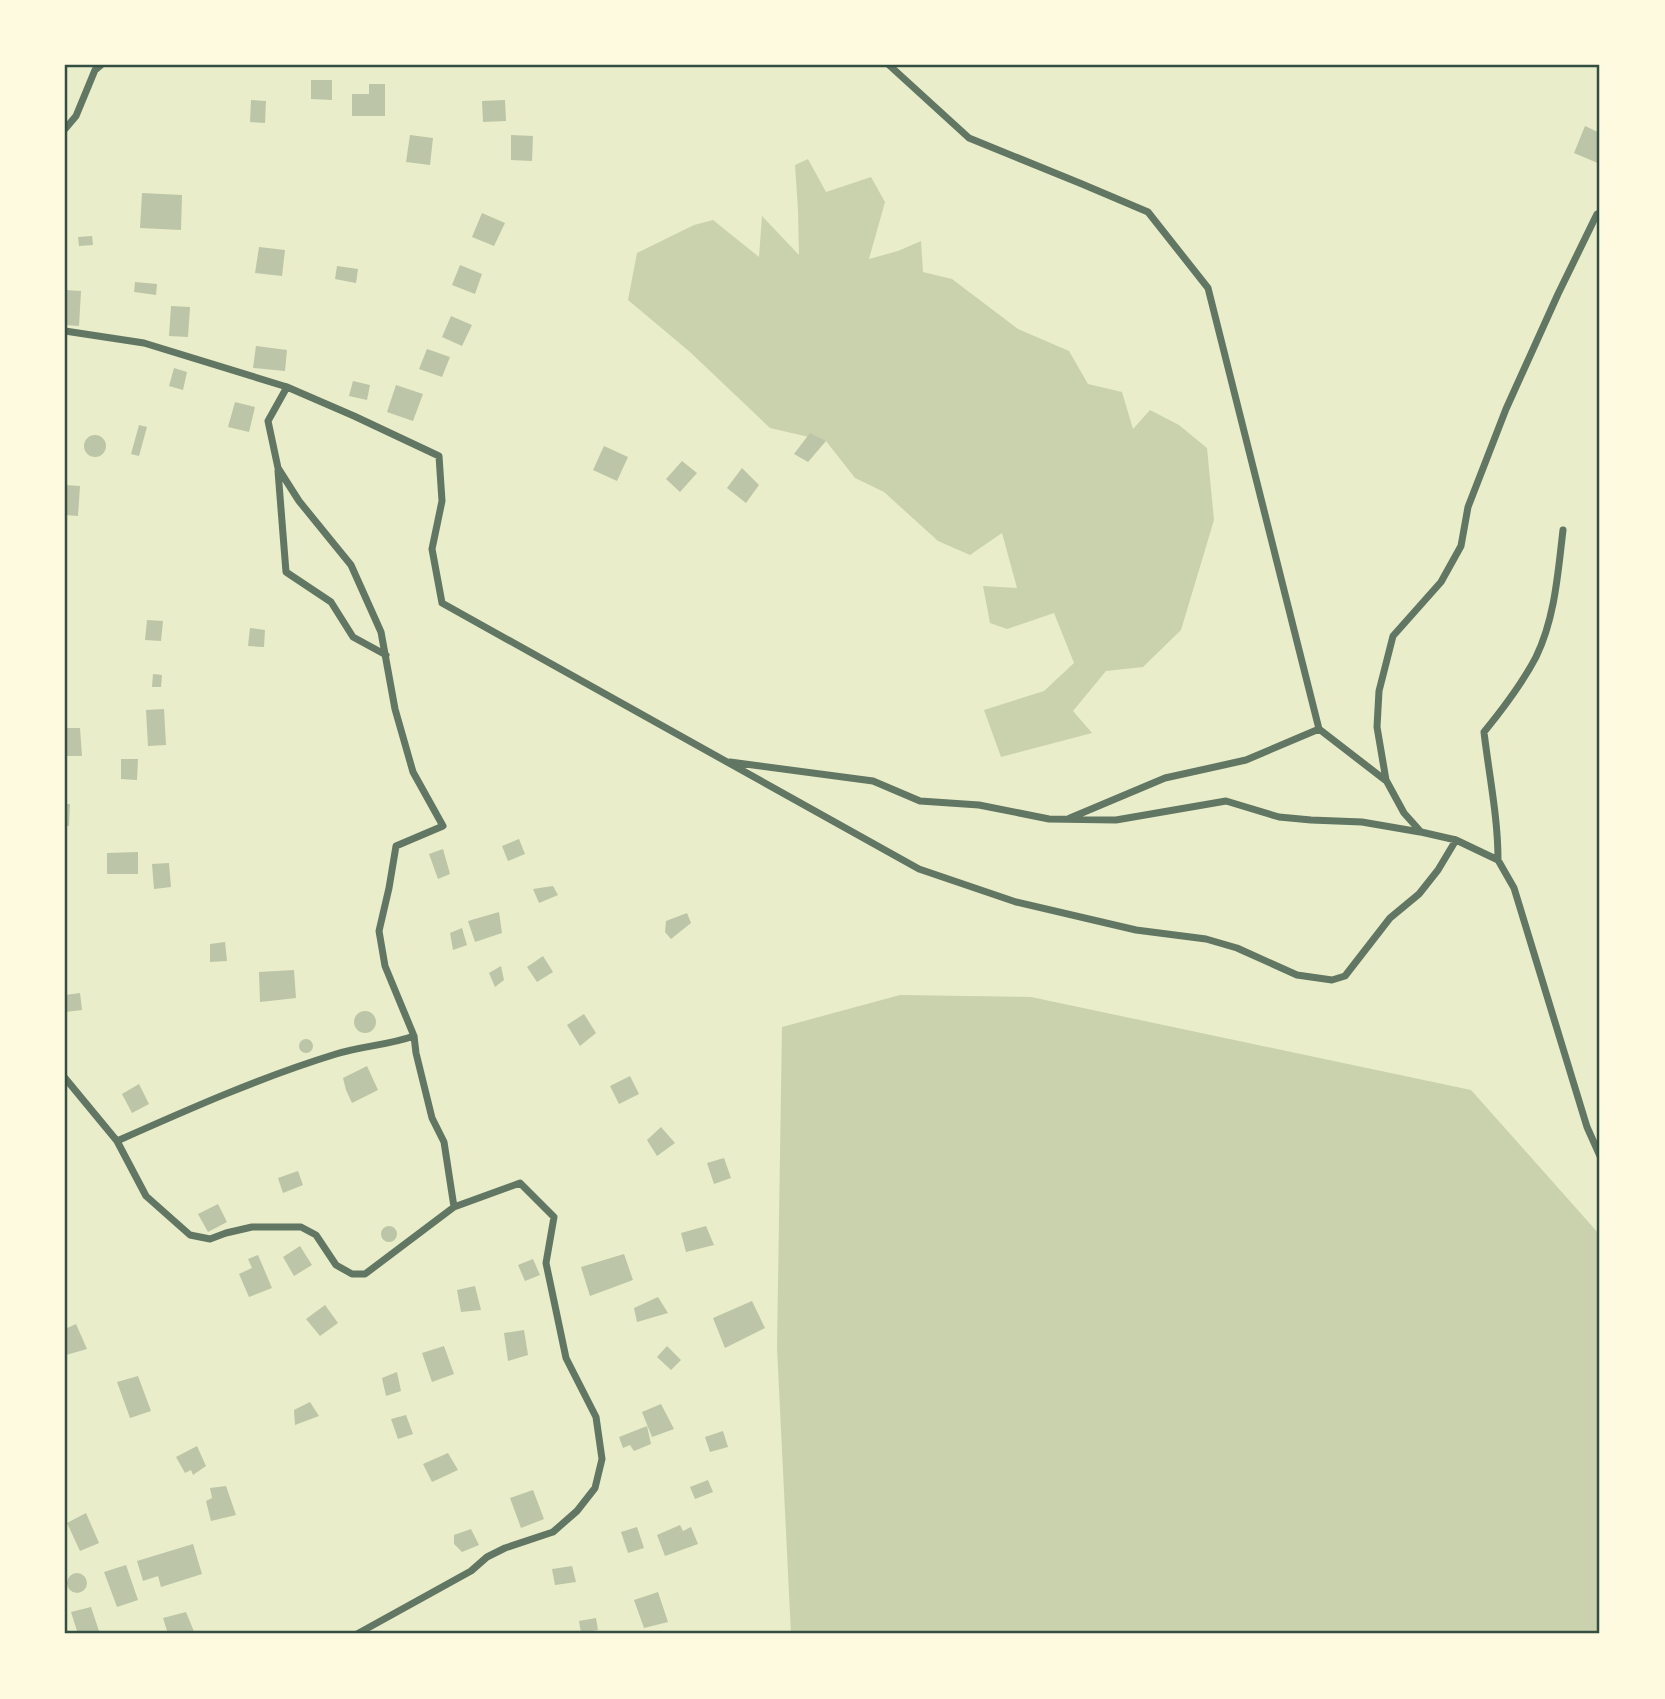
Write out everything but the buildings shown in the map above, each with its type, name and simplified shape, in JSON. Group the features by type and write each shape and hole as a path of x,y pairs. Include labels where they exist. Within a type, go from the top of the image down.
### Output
{"street":[{"path":"65,129 76,116 95,70 101,65"},
{"path":"889,65 969,138 1148,212 1208,288 1319,729 1386,780"},
{"path":"1421,832 1404,813 1386,780 1377,727 1379,691 1393,636 1441,582 1461,546 1468,507 1506,409 1558,293 1597,214 1600,213"},
{"path":"65,331 144,343 287,387 439,456 442,501 432,549 442,603 919,869 1016,902 1136,930 1206,939 1237,948 1297,975 1332,980 1345,976 1391,918 1419,894 1456,840"},
{"path":"287,387 268,421 278,468 286,572 331,602 353,637 386,655"},
{"path":"278,468 299,501 351,565 381,632 395,709 413,772 443,826 396,846 379,931 385,966 414,1036 432,1118 444,1142 454,1207"},
{"path":"1563,530 1549,622 1536,657 1504,707 1484,732 1498,830 1498,860 1514,888 1587,1127 1600,1156"},
{"path":"1066,819 1165,778 1246,760 1319,729"},
{"path":"725,761 873,781 920,801 979,805 1049,819 1116,820 1226,801 1279,817 1362,822 1421,832 1456,840 1498,860"},
{"path":"117,1141 251,1084 338,1054 414,1036"},
{"path":"65,1078 117,1141 146,1196 190,1235 210,1239 252,1227 301,1227 316,1235 336,1265 352,1274 365,1273 454,1207 520,1183 554,1217 546,1263 566,1357 596,1418 602,1459 594,1488 578,1511 553,1532 487,1557 471,1571 357,1634"}],"green space":[{"path":"808,159 826,192 871,177 885,202 869,259 921,241 923,272 952,279 1018,329 1069,351 1088,384 1122,392 1133,429 1150,410 1179,425 1207,448 1214,520 1181,630 1143,667 1106,671 1073,711 1092,733 1001,757 984,710 1044,691 1074,663 1054,613 1007,629 990,623 983,586 1017,588 1002,533 970,555 938,541 884,492 855,478 826,441 770,428 690,352 628,300 637,253 694,225 713,220 759,257 762,216 799,255 795,165"},
{"path":"900,995 1031,997 1471,1090 1600,1235 1600,1634 791,1634 777,1348 782,1027"}]}
